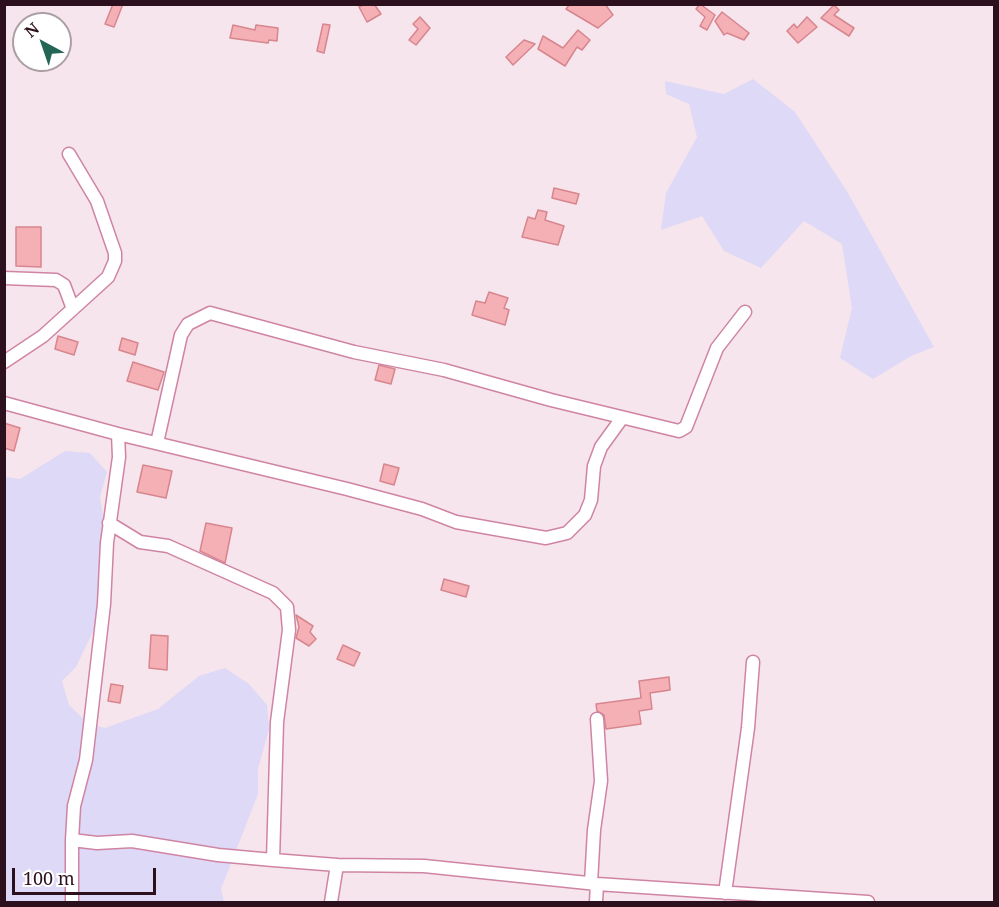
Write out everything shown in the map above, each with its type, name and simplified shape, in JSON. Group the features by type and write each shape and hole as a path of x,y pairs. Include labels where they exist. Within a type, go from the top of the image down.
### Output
{"street":[{"path":"4,362 43,336 73,309 108,277 115,261 98,201 69,154"},
{"path":"4,278 56,280 64,285 73,309"},
{"path":"157,443 180,335 188,324 210,313 354,352 444,370 679,431 686,428 717,348 745,312"},
{"path":"4,403 118,434 347,489 422,509 456,522 546,538 567,533 585,515 591,500 594,466 601,447 622,418"},
{"path":"72,903 74,806 86,760 104,604 109,523 118,466 118,434"},
{"path":"109,523 140,542 168,546 273,593 287,607 290,630 277,722 273,860"},
{"path":"725,892 748,728 753,662"},
{"path":"596,903 594,830 602,781 597,719"},
{"path":"72,840 97,843 132,841 218,855 273,860 337,865 424,866 594,883 813,901 868,903"},
{"path":"331,903 337,865"}],"shaded area":[{"path":"753,79 795,112 848,193 934,347 911,356 873,379 840,358 852,308 842,244 804,221 761,268 724,251 702,216 661,230 666,193 697,137 689,104 666,94 665,81 724,94"},
{"path":"65,451 90,453 107,472 100,497 107,543 98,621 76,667 62,681 69,705 89,724 105,728 158,709 199,676 225,668 249,684 267,705 269,729 258,769 258,794 221,889 224,902 5,902 5,477 20,479"}],"building":[{"path":"113,4 123,4 114,27 105,24"},
{"path":"364,4 374,4 381,14 367,22 359,7"},
{"path":"570,4 605,4 613,15 598,28 566,9"},
{"path":"700,4 715,15 707,30 700,26 705,17 696,9"},
{"path":"834,5 839,10 834,15 854,28 849,36 821,18"},
{"path":"722,12 749,33 744,40 727,33 724,35 715,21"},
{"path":"420,17 430,28 416,45 409,40 418,29 413,24"},
{"path":"807,17 817,27 798,43 787,31 794,24 797,28"},
{"path":"323,24 330,25 324,53 317,51"},
{"path":"233,25 255,30 256,25 278,28 277,41 269,40 268,43 230,38"},
{"path":"578,30 590,40 582,50 577,47 565,66 538,49 543,36 563,48"},
{"path":"524,40 535,44 513,65 506,57"},
{"path":"554,188 579,194 576,204 552,198"},
{"path":"538,210 547,212 545,220 564,226 558,245 522,237 528,217 535,219"},
{"path":"16,227 41,227 41,267 16,266"},
{"path":"489,292 508,298 504,308 509,310 505,325 472,315 476,301 485,303"},
{"path":"58,336 78,342 74,355 55,349"},
{"path":"122,338 138,343 135,355 119,350"},
{"path":"133,362 164,372 158,390 127,381"},
{"path":"379,365 395,369 391,384 375,380"},
{"path":"4,423 20,428 14,451 4,448"},
{"path":"384,464 399,468 394,485 380,481"},
{"path":"143,465 172,471 166,498 137,492"},
{"path":"206,523 232,528 225,563 200,551"},
{"path":"444,579 469,586 466,597 441,590"},
{"path":"296,615 313,626 310,632 316,639 309,646 296,638 299,627"},
{"path":"151,635 168,636 167,670 149,668"},
{"path":"343,645 360,653 354,666 337,659"},
{"path":"669,677 670,690 650,693 652,709 639,711 641,724 606,729 604,715 597,711 596,704 641,698 639,681"},
{"path":"111,684 123,686 120,703 108,701"}]}
